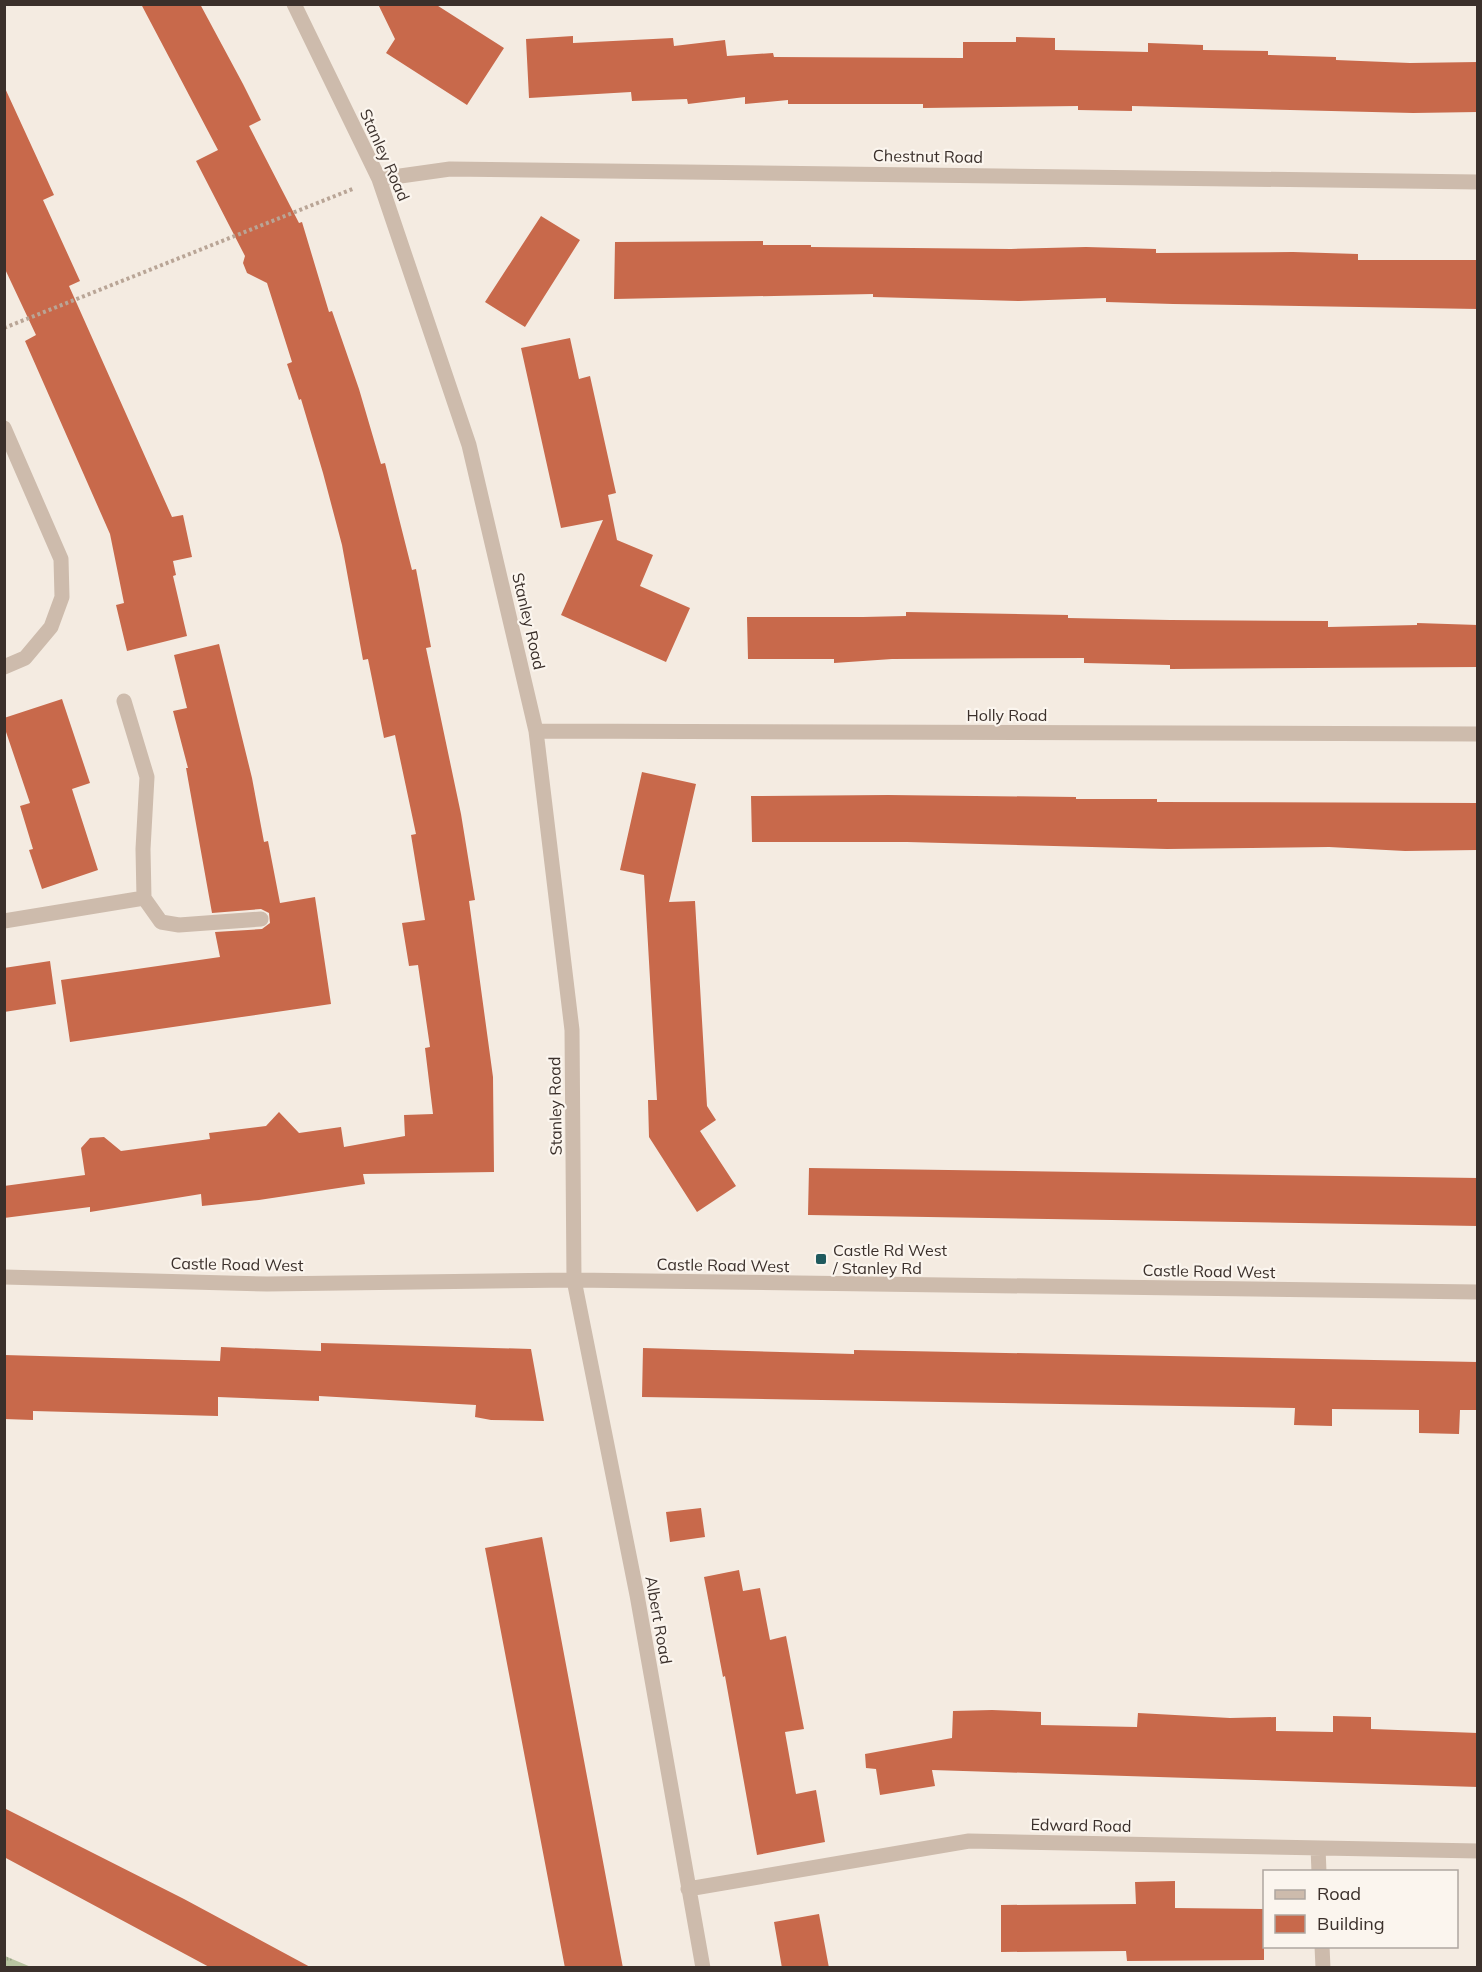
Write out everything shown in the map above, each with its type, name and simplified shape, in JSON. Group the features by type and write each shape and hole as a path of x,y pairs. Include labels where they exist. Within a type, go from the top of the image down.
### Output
{"street":[{"name":"Stanley Road","path":"294,4 379,178 470,445 536,731 572,1029 574,1280"},
{"name":"Chestnut Road","path":"379,178 450,169 1478,182"},
{"path":"4,428 61,559 62,597 51,627 25,658 4,667"},
{"path":"124,701 147,777 143,849 144,898 161,922 179,925 261,919"},
{"name":"Holly Road","path":"536,731 1478,734"},
{"path":"4,921 144,898"},
{"name":"Castle Road West","path":"4,1277 267,1284 574,1280 1478,1292"},
{"name":"Albert Road","path":"574,1280 637,1595 703,1968"},
{"name":"Edward Road","path":"688,1889 969,1841 1478,1851"},
{"path":"1318,1848 1319,1870"},
{"path":"1322,1948 1323,1968"}],"path":[{"path":"4,328 379,178"}],"green space":[{"path":"5,1956 31,1967 5,1967"}],"building":[{"path":"141,4 200,4 243,84 261,120 249,126 299,223 302,222 329,312 332,311 359,389 381,464 385,463 412,570 416,569 431,647 426,648 461,814 475,900 469,901 493,1077 494,1172 363,1174 365,1184 259,1200 202,1206 201,1194 90,1212 90,1207 4,1218 4,1186 85,1175 81,1148 90,1138 104,1137 121,1151 210,1139 209,1133 266,1126 279,1112 299,1133 341,1127 344,1147 405,1136 404,1115 433,1114 425,1048 430,1047 418,965 409,966 402,923 425,920 411,835 416,834 395,735 384,738 368,659 363,660 342,545 301,399 299,400 287,364 292,362 267,283 247,273 243,263 245,256 196,161 218,150"},
{"path":"378,4 435,4 504,48 467,105 386,53 395,39"},
{"path":"573,36 573,43 673,38 674,46 725,40 727,56 773,53 774,57 963,58 963,42 1016,42 1016,37 1055,38 1055,50 1148,52 1148,43 1203,45 1203,50 1268,51 1268,55 1336,57 1336,60 1410,63 1478,62 1478,112 1413,113 1132,106 1132,111 1078,110 1078,106 923,108 923,104 788,104 788,100 745,104 745,97 688,104 687,99 632,101 631,92 529,98 526,39"},
{"path":"4,86 54,195 43,200 80,281 69,286 172,517 183,515 192,557 173,561 176,575 173,576 187,636 127,651 116,605 124,603 110,534 25,341 36,335 4,267"},
{"path":"541,216 580,240 525,327 485,302"},
{"path":"763,241 763,245 811,245 811,247 1011,249 1086,247 1156,249 1156,253 1358,254 1358,260 1478,260 1478,309 1173,304 1106,302 1106,298 1019,301 873,297 873,294 614,299 615,242"},
{"path":"570,338 579,379 590,376 616,493 608,495 617,540 653,555 640,586 690,608 666,662 561,615 603,520 561,528 521,348"},
{"path":"906,612 1068,615 1068,618 1328,621 1328,627 1417,625 1417,623 1478,625 1478,667 1170,669 1170,665 1084,663 1084,658 892,659 834,663 834,659 748,659 747,617 906,616"},
{"path":"219,644 252,778 264,842 268,841 280,903 315,897 331,1004 70,1042 61,980 220,957 215,932 262,929 270,923 269,913 261,909 212,913 186,768 188,768 173,711 187,708 174,655"},
{"path":"62,699 90,783 72,789 98,870 42,889 29,850 33,849 20,806 30,803 4,726 4,718"},
{"path":"642,772 696,784 669,902 695,901 707,1106 716,1120 700,1131 736,1186 697,1212 649,1137 648,1100 657,1100 644,875 620,870"},
{"path":"888,795 1157,799 1157,802 1477,803 1477,850 1405,851 1329,847 1167,849 907,842 752,842 751,796"},
{"path":"50,961 56,1004 4,1012 4,968"},
{"path":"809,1168 1478,1178 1478,1226 808,1215"},
{"path":"321,1343 531,1349 544,1421 491,1420 475,1417 476,1405 319,1396 319,1401 218,1397 218,1416 33,1411 33,1420 4,1419 4,1355 220,1361 221,1347 321,1351"},
{"path":"643,1348 854,1354 854,1350 1478,1362 1478,1410 1460,1410 1459,1434 1419,1433 1419,1410 1332,1409 1332,1426 1294,1425 1295,1408 642,1397"},
{"path":"701,1508 705,1537 670,1542 666,1512"},
{"path":"542,1537 623,1968 565,1968 485,1548"},
{"path":"739,1570 743,1591 760,1588 770,1640 786,1636 804,1729 785,1732 796,1794 816,1790 825,1842 757,1855 725,1676 723,1677 704,1577"},
{"path":"953,1711 1041,1712 1041,1725 1137,1727 1138,1713 1230,1718 1276,1717 1276,1731 1333,1732 1333,1716 1371,1717 1371,1729 1478,1733 1478,1787 932,1770 935,1786 880,1795 876,1769 866,1768 865,1754 952,1738"},
{"path":"4,1808 184,1899 312,1968 211,1968 4,1857"},
{"path":"1175,1881 1175,1908 1263,1909 1264,1960 1127,1961 1126,1951 1001,1952 1001,1905 1136,1904 1135,1882"},
{"path":"819,1914 829,1968 782,1968 774,1922"}],"place":[{"name":"Castle Rd West / Stanley Rd","path":"821,1259"}]}
